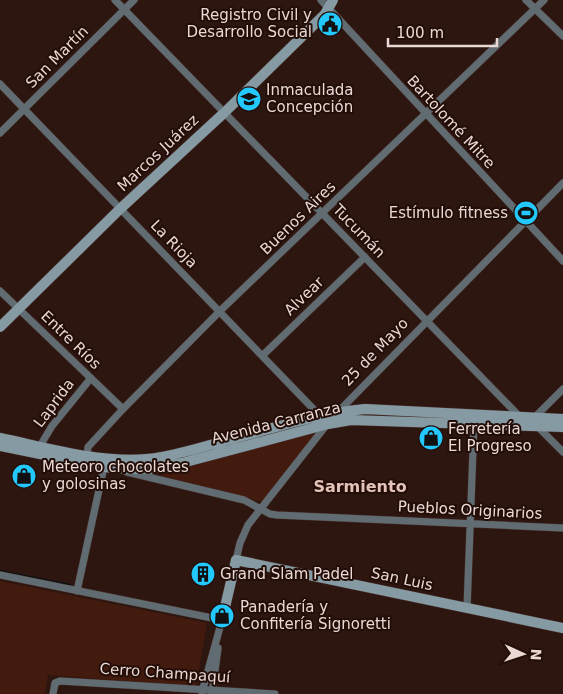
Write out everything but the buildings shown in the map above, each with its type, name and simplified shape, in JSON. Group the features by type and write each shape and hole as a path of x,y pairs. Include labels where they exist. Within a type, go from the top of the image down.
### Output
{"main road":[{"name":"Marcos Juárez","path":"0,327 120,208 225,112 325,14 331,4"},
{"name":"Avenida Carranza","path":"0,438 40,446 108,468 130,470 167,466 324,420 337,413 365,409 520,417 563,427"},
{"name":"Avenida Carranza","path":"0,446 87,460 128,460 164,457 324,420 364,419 474,424 563,419"},
{"name":"San Luis","path":"236,560 563,628"},
{"path":"222,620 236,560"}],"street":[{"name":"Tucumán","path":"115,0 520,417"},
{"name":"San Martín","path":"0,133 134,0"},
{"name":"Bartolomé Mitre","path":"321,0 331,4 425,114 563,261"},
{"path":"526,0 563,36"},
{"name":"Buenos Aires","path":"87,460 88,447 220,311 544,0"},
{"name":"La Rioja","path":"0,84 324,420"},
{"name":"25 de Mayo","path":"337,413 563,183"},
{"name":"Alvear","path":"263,355 364,257"},
{"name":"Entre Ríos","path":"0,291 123,409"},
{"name":"Laprida","path":"40,446 52,426 91,378"},
{"path":"563,389 536,422 563,452"},
{"path":"236,560 243,534 248,525 324,420"},
{"path":"467,608 474,424"},
{"path":"77,591 108,468"},
{"name":"Pueblos Originarios","path":"108,468 244,500 277,515 563,528"},
{"path":"0,575 222,620"},
{"path":"202,692 222,620"},
{"path":"212,692 222,620"},
{"name":"Cerro Champaquí","path":"53,694 55,683 60,681 202,692 275,694"},
{"path":"124,694 125,685"}],"shaded area":[{"path":"314,430 317,433 264,501 162,476 161,474 163,471 185,468"},
{"path":"0,581 207,623 196,686 48,675 45,694 0,694"}],"waterway":[{"path":"0,571 70,585"}],"place":[{"name":"Registro Civil y Desarrollo Social","path":"330,24"},
{"name":"Inmaculada Concepción","path":"249,99"},
{"name":"Estímulo fitness","path":"526,213"},
{"name":"Ferretería El Progreso","path":"431,438"},
{"name":"Meteoro chocolates y golosinas","path":"24,476"},
{"name":"Grand Slam Padel","path":"203,574"},
{"name":"Panadería y Confitería Signoretti","path":"222,616"}],"district":[{"name":"Sarmiento","path":"360,486"}]}
